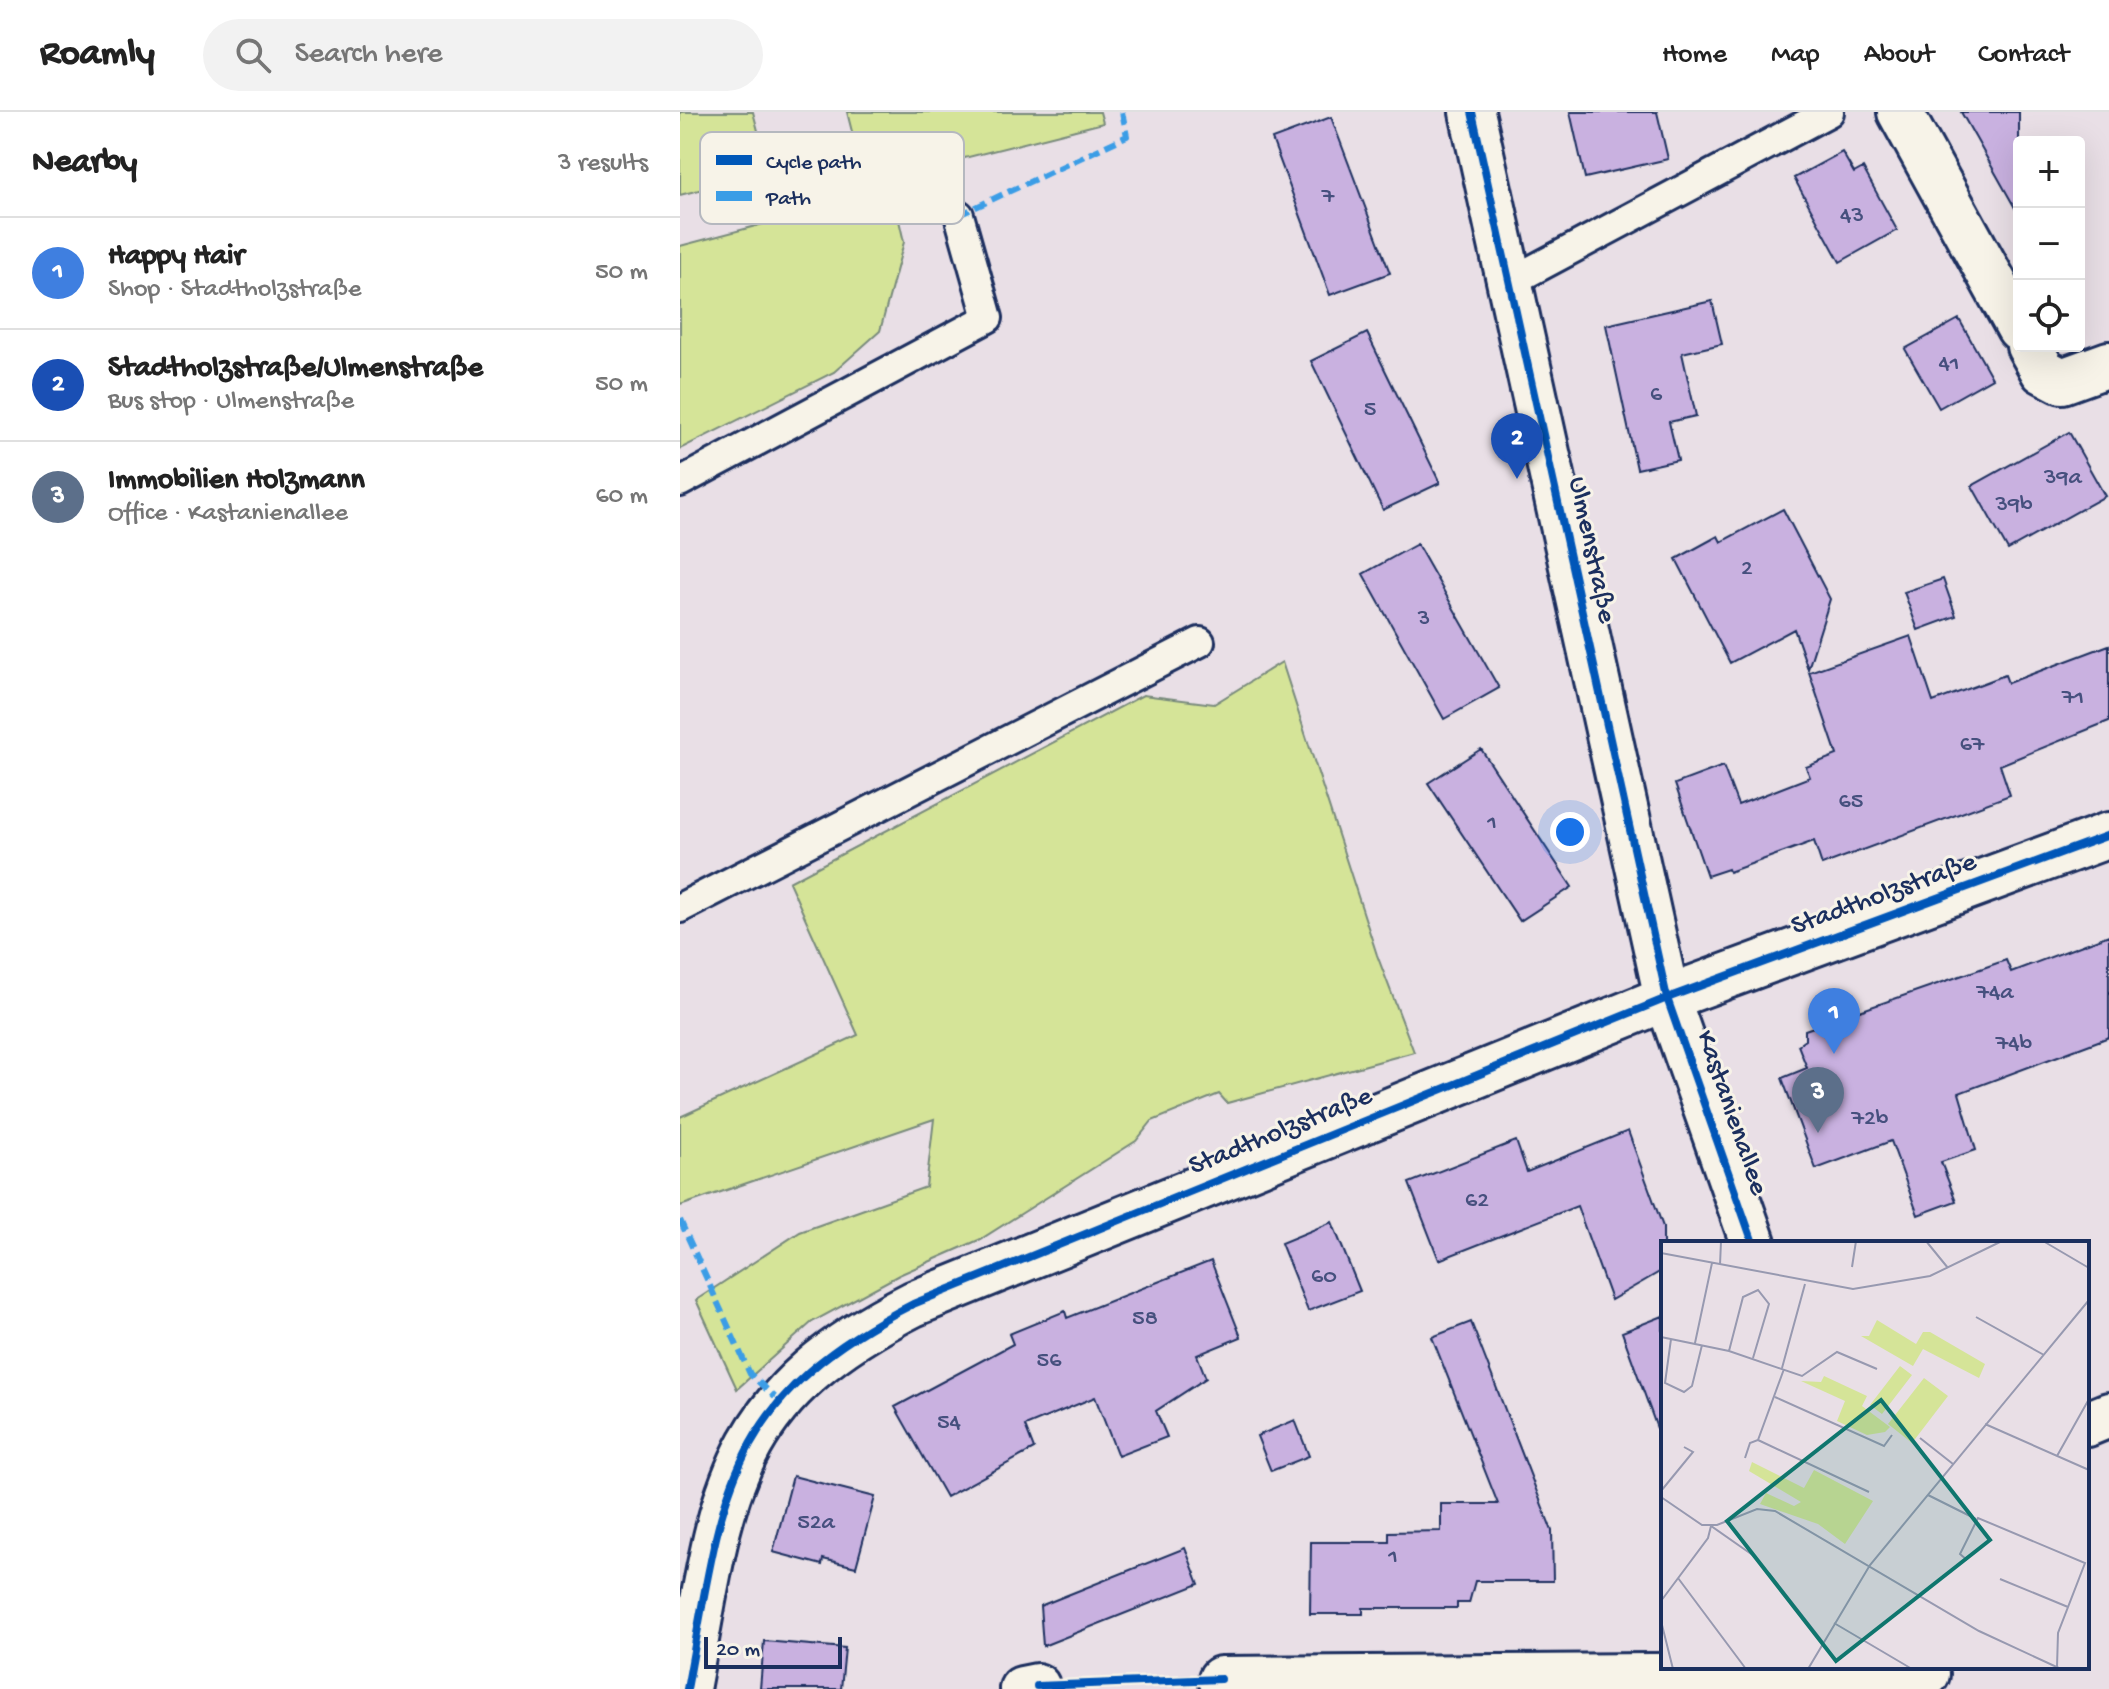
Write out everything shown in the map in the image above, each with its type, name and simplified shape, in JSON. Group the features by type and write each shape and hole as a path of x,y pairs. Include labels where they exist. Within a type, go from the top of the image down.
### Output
{"street":[{"name":"Ulmenstraße","path":"1472,112 1667,998"},
{"path":"1900,112 2013,317"},
{"path":"2032,352 2043,371 2062,381 2109,364"},
{"name":"Stadtholzstraße","path":"687,1689 711,1550 730,1484 754,1435 778,1400 818,1361 860,1331 913,1304 1667,998 2109,835"},
{"name":"Kastanienallee","path":"1667,998 1752,1241"},
{"path":"2089,1423 2109,1415"},
{"path":"1221,1679 1928,1677"}],"lane":[{"path":"1510,282 1829,112"},
{"path":"680,482 988,318 962,224"},
{"path":"680,908 1200,642"}],"green space":[{"path":"680,112 753,112 758,132 700,132 700,190 680,195"},
{"path":"847,112 1100,112 1103,123 964,158 964,132 852,132"},
{"path":"763,224 900,224 904,242 880,331 834,372 680,449 680,246"},
{"path":"1282,662 1377,955 1414,1052 1227,1103 1219,1094 1152,1121 1136,1141 981,1239 899,1275 812,1322 737,1389 696,1300 800,1232 926,1187 934,1119 680,1206 680,1117 858,1035 789,882 1143,695 1214,704"}],"building":[{"path":"1570,112 1657,112 1668,159 1585,178"},
{"path":"1961,112 2019,112 2019,136 2013,136 2013,204"},
{"path":"1331,117 1390,273 1330,295 1272,139"},
{"path":"1842,152 1854,173 1863,168 1897,230 1840,262 1794,178"},
{"path":"1712,301 1722,344 1682,353 1696,416 1669,422 1678,460 1637,469 1606,325"},
{"path":"1959,319 1992,378 1939,408 1905,349"},
{"path":"1367,333 1440,483 1383,510 1311,361"},
{"path":"2069,432 2105,496 2008,550 1972,486"},
{"path":"1783,509 1830,599 1808,669 1794,629 1730,663 1676,559 1718,536 1721,542"},
{"path":"1417,544 1499,688 1444,719 1363,574"},
{"path":"1943,579 1956,616 1918,630 1904,592"},
{"path":"1911,636 1933,702 2005,675 2008,683 2109,645 2109,721 2000,765 2010,795 1822,865 1814,841 1729,872 1728,869 1707,876 1675,784 1723,766 1738,805 1810,777 1806,767 1837,755 1809,672"},
{"path":"1481,749 1572,887 1520,921 1428,783"},
{"path":"2109,935 2109,1037 1959,1093 1976,1150 1941,1162 1956,1201 1918,1215 1891,1141 1816,1169 1782,1078 1807,1068 1798,1045 1805,1040 1805,1030 2006,960 2011,972"},
{"path":"1628,1131 1663,1227 1661,1271 1611,1300 1577,1206 1439,1260 1409,1183 1516,1141 1527,1172"},
{"path":"1332,1222 1360,1291 1308,1311 1281,1243"},
{"path":"1211,1261 1241,1337 1197,1355 1206,1378 1156,1411 1167,1437 1118,1456 1095,1397 1025,1426 1034,1449 946,1497 895,1407 1013,1344 1009,1334 1065,1311 1067,1318"},
{"path":"1661,1317 1661,1431 1658,1431 1622,1332"},
{"path":"1471,1322 1552,1531 1553,1581 1475,1581 1469,1603 1457,1603 1457,1608 1363,1608 1363,1614 1310,1614 1311,1542 1389,1542 1389,1532 1441,1531 1441,1504 1498,1504 1432,1337"},
{"path":"1295,1420 1309,1456 1271,1471 1257,1436"},
{"path":"793,1476 875,1497 856,1567 823,1559 822,1565 773,1552"},
{"path":"1185,1548 1199,1584 1043,1646 1040,1606"},
{"path":"764,1641 845,1648 841,1689 760,1689"}],"marked path":[{"path":"964,213 1127,136 1122,112"},
{"path":"680,1220 750,1374 778,1400"}],"cycle path":[{"path":"1472,112 1667,998 1752,1241"},
{"path":"687,1689 710,1562 724,1509 742,1461 767,1418 802,1378 850,1341 913,1304 1667,998 2109,835"},
{"path":"1037,1686 1221,1679"}],"place":[{"name":"Stadtholzstraße/Ulmenstraße","path":"1517,479"},
{"name":"Happy Hair","path":"1834,1054"},
{"name":"Immobilien Holzmann","path":"1818,1133"}]}
